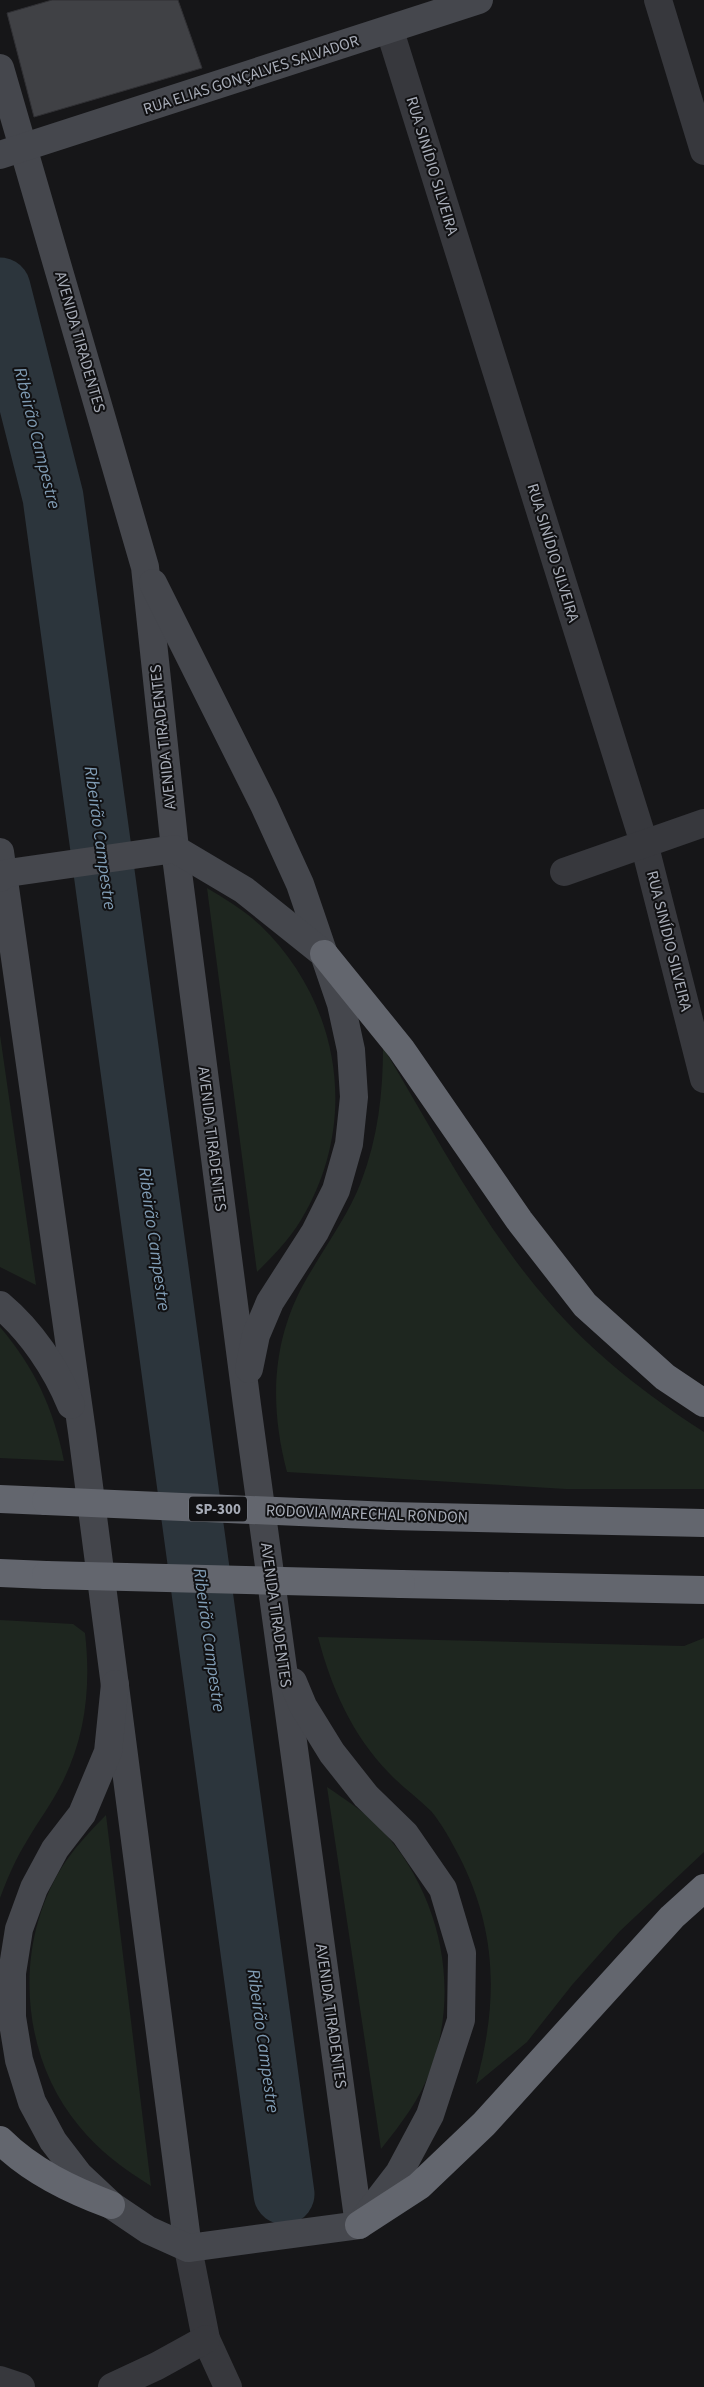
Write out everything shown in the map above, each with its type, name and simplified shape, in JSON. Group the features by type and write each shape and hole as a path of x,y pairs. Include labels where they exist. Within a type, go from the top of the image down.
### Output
{"highway":[{"path":"324,954 401,1049 519,1220 585,1305 664,1377 704,1403"},
{"name":"RODOVIA MARECHAL RONDON","path":"0,1499 390,1516 704,1522"},
{"path":"0,1574 704,1590"},
{"path":"359,2225 420,2186 484,2124 672,1917 704,1888"},
{"path":"0,2140 39,2171 74,2191 112,2205"}],"main road":[{"name":"RUA ELIAS GONÇALVES SALVADOR","path":"11,152 479,0"},
{"name":"AVENIDA TIRADENTES","path":"0,68 11,152 145,567 163,850 247,1405 359,2225"},
{"path":"145,567 264,805 300,884 341,1004 351,1050 354,1097 349,1144 336,1190 316,1232 270,1302 260,1326 249,1370 247,1405"},
{"path":"200,2246 115,1684 5,869 163,850 244,890 324,954"},
{"path":"0,1305 39,1346 64,1387 82,1432"},
{"path":"115,1684 108,1752 82,1814 55,1849 34,1888 20,1930 12,1973 12,2017 19,2060 32,2102 53,2140 79,2175 112,2205 148,2230 200,2246 359,2225 399,2173 430,2115 461,2020 462,1954 443,1889 405,1834 366,1796 332,1753 303,1706 282,1655"}],"street":[{"path":"658,0 704,151"},
{"name":"RUA SINÍDIO SILVEIRA","path":"390,30 644,843 704,1079"},
{"path":"564,872 704,823"},
{"path":"200,2246 206,2339 228,2387"},
{"path":"112,2387 206,2339"},
{"path":"0,2380 21,2387"}],"shaded area":[{"path":"207,888 234,905 260,925 287,956 309,990 324,1027 333,1065 335,1104 331,1144 320,1182 301,1220 280,1248 257,1272"},
{"path":"0,1035 36,1285 0,1267"},
{"path":"383,1047 480,1210 524,1272 548,1301 583,1338 621,1372 704,1432 704,1489 566,1489 287,1472 277,1419 276,1393 282,1342 299,1292 351,1204 367,1165 378,1115"},
{"path":"0,1327 23,1358 41,1390 60,1441 64,1461 0,1458"},
{"path":"0,1620 73,1624 85,1633 87,1691 77,1747 70,1765 58,1790 20,1853 0,1898"},
{"path":"318,1637 684,1646 704,1638 704,1852 620,1931 572,1985 527,2042 476,2084 488,2025 491,1996 487,1940 472,1884 456,1850 435,1816 389,1773 364,1743 344,1710 336,1692"},
{"path":"327,1787 355,1806 375,1823 401,1854 418,1882 431,1911 444,1973 444,2005 440,2037 431,2069 416,2101 381,2149"},
{"path":"106,1815 151,2186 103,2151 79,2126 59,2097 44,2065 34,2031 30,1995 31,1960 37,1925 49,1892 66,1861"}],"building":[{"path":"52,0 178,0 202,68 34,117 7,13"}],"waterway":[{"name":"Ribeirão Campestre","path":"0,288 53,497 284,2194"}]}
